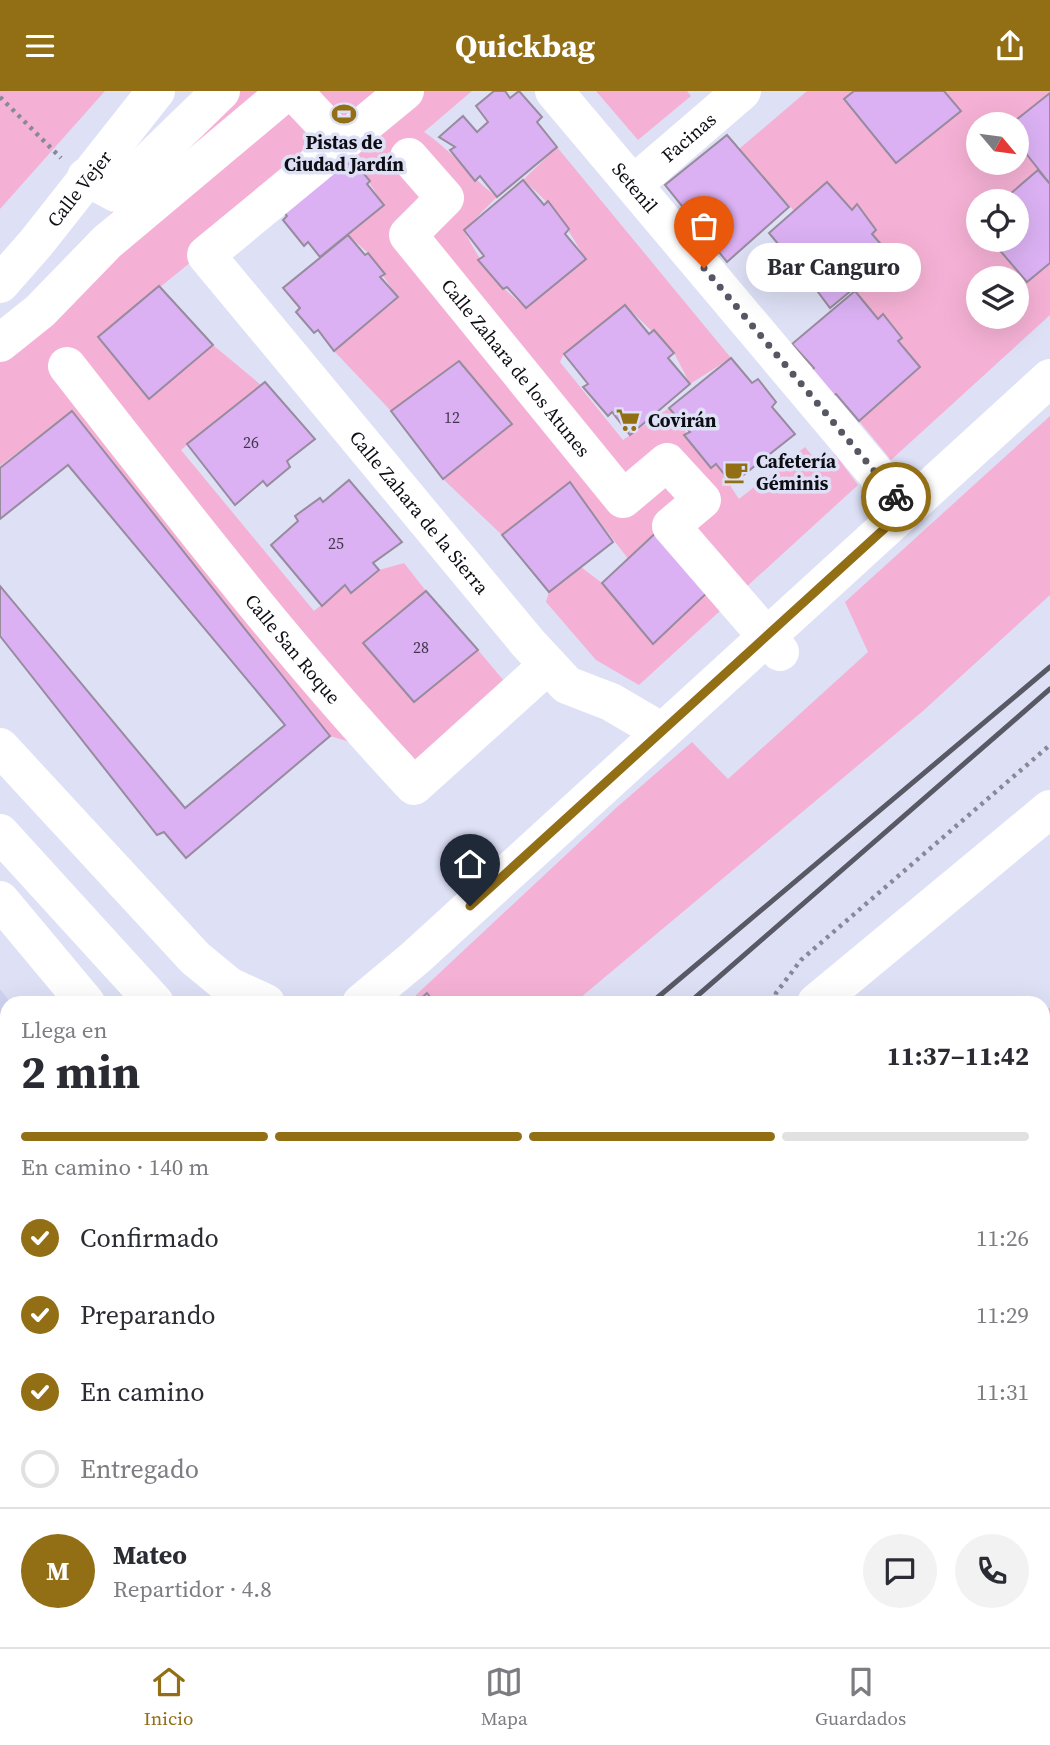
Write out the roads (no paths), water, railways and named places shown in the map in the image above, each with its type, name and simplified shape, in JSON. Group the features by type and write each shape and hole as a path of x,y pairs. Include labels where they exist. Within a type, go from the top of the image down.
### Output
{"street":[{"name":"Calle Vejer","path":"0,283 156,91"},
{"path":"86,177 116,193 221,91"},
{"path":"0,344 40,311 107,242 287,91"},
{"path":"293,91 341,142 405,91"},
{"name":"Setenil","path":"554,91 906,509"},
{"name":"Facinas","path":"634,184 742,91"},
{"name":"Calle Zahara de la Sierra","path":"341,142 206,255 567,685 611,702 662,732"},
{"name":"Calle Zahara de los Atunes","path":"409,157 445,198 408,235 623,499 667,462 702,500 671,526 773,645"},
{"name":"Calle San Roque","path":"68,366 222,563 361,730 414,786 548,665"},
{"path":"370,996 662,732 773,645 906,509 1050,378"},
{"path":"0,747 195,958 229,986 251,996"},
{"path":"824,996 1050,809"},
{"path":"0,833 150,996"},
{"path":"0,900 80,996"}],"railway":[{"path":"659,996 1050,667"},
{"path":"697,996 1050,689"}],"place":[{"name":"Pistas de Ciudad Jardín","path":"344,114"},
{"name":"Bar Canguro","path":"704,268"},
{"name":"Covirán","path":"628,420"},
{"name":"Cafetería Géminis","path":"736,472"}]}
